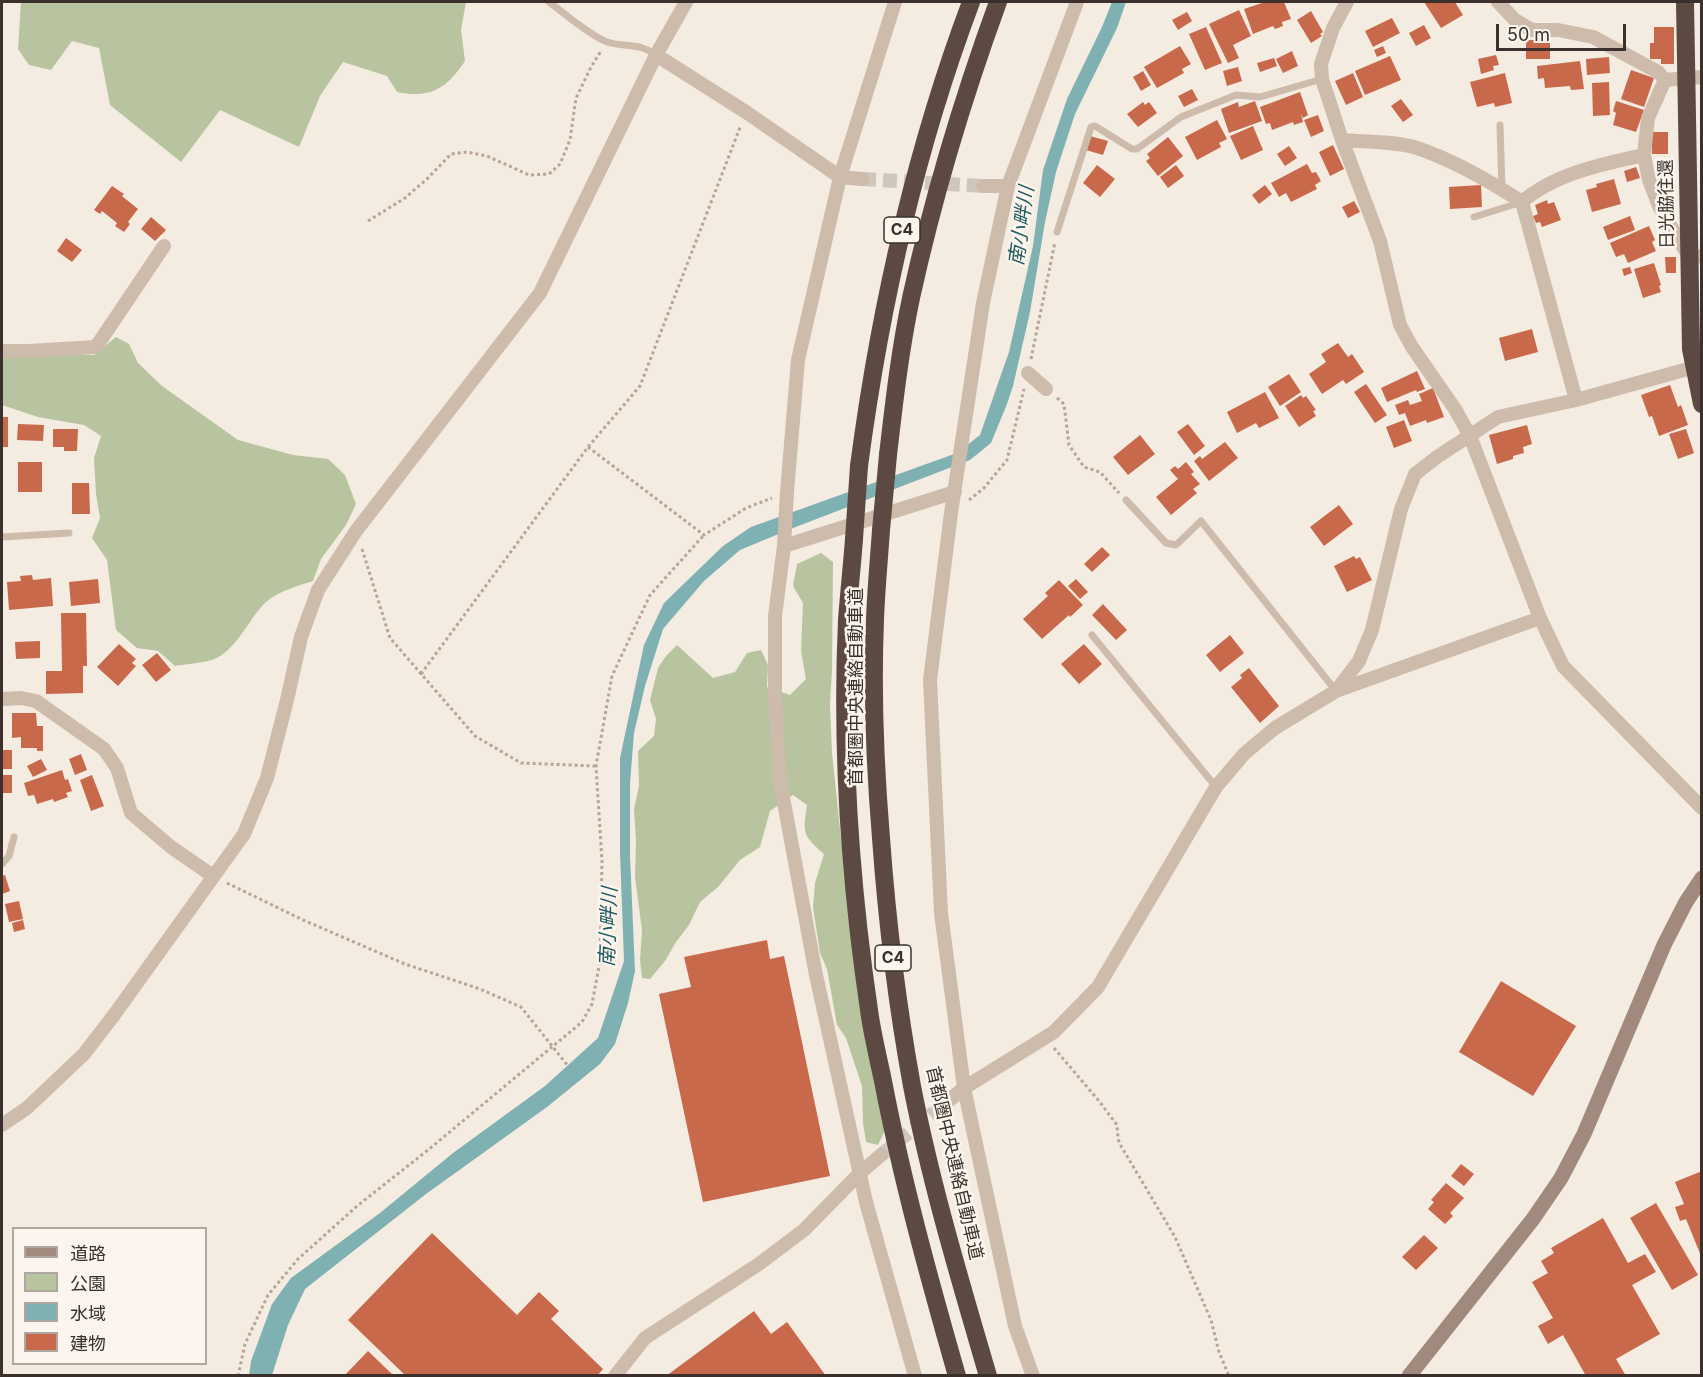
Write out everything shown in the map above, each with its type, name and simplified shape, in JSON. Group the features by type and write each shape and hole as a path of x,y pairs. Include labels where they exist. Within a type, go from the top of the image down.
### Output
{"highway":[{"name":"首都圏中央連絡自動車道","path":"957,1376 902,1171 869,1012 856,911 848,804 846,706 847,621 859,466 869,390 887,294 911,192 940,94 971,2"},
{"name":"首都圏中央連絡自動車道","path":"988,1376 950,1244 922,1131 898,1004 887,916 878,800 874,706 875,620 881,530 895,393 914,288 958,121 999,2"},
{"name":"日光脇往還","path":"1685,2 1694,78 1695,257 1691,350 1701,405"}],"street":[{"path":"2,1125 27,1108 84,1054 244,834 267,778 301,637 318,590 356,531 540,292 657,55 686,2"},
{"path":"895,2 840,177 798,360 784,546 775,616 775,697 780,781 816,975 866,1202 915,1376"},
{"path":"1033,1376 1015,1326 964,1088 941,913 930,680 951,513 983,303 1008,186 1077,2"},
{"path":"1347,2 1333,28 1321,64 1322,78 1342,140 1380,241 1400,325 1470,436 1540,618 1563,666 1701,808"},
{"path":"1498,2 1515,20 1533,30 1558,30 1593,37 1658,72 1665,80"},
{"path":"657,55 746,112 840,177 862,179"},
{"path":"1665,80 1694,78"},
{"path":"1665,80 1648,118 1644,155 1649,180 1659,206 1695,257"},
{"path":"1342,140 1416,148 1448,160 1522,202 1576,400"},
{"path":"1522,202 1534,192 1591,167 1644,155"},
{"path":"983,186 1008,186"},
{"path":"2,351 96,347 164,246"},
{"path":"1336,691 1359,662 1372,630 1401,509 1415,474 1498,417 1576,400 1695,367"},
{"path":"1028,373 1046,389"},
{"path":"784,546 955,492"},
{"path":"941,1107 964,1088 1054,1032 1098,987 1216,786 1244,754 1275,728 1336,691 1540,618"},
{"path":"2,699 21,698 36,701 104,749 117,768 131,813 171,847 213,876"},
{"path":"1409,1376 1533,1219 1561,1179 1584,1134 1664,945 1701,878"},
{"path":"615,1376 645,1338 759,1264 804,1230 880,1155"}],"lane":[{"path":"549,2 607,42 646,48 657,55"},
{"path":"1057,232 1091,127 1095,126 1132,149 1137,149 1181,117 1236,95 1260,97 1322,78"},
{"path":"1500,125 1502,189"},
{"path":"1474,218 1522,202"},
{"path":"1126,500 1166,543 1176,545 1200,521 1336,691"},
{"path":"2,537 69,533"},
{"path":"1092,634 1216,786"},
{"path":"2,864 9,856 14,837"}],"path":[{"path":"368,221 405,198 452,154 467,152 487,156 529,175 549,174 560,164 570,140 576,98 591,67 607,42"},
{"path":"421,674 588,447 640,386 746,112"},
{"path":"1046,389 1064,404 1069,445 1084,467 1100,472 1126,500"},
{"path":"588,447 704,535"},
{"path":"238,1376 245,1344 268,1295 298,1258 357,1206 582,1022 592,1004 600,961 602,862 596,766 612,676 650,595 704,535 746,508 787,492"},
{"path":"356,531 390,638 475,736 521,763 596,766"},
{"path":"213,876 303,920 395,959 480,989 521,1008 568,1066"},
{"path":"1045,1038 1117,1125 1121,1146 1175,1237 1208,1312 1219,1352 1229,1376"}],"green space":[{"path":"21,2 466,2 461,30 465,61 445,85 419,94 397,92 387,76 343,62 320,96 299,147 220,110 181,162 110,105 99,48 72,41 51,70 29,65 18,49"},
{"path":"116,337 129,344 138,363 162,386 238,440 293,455 328,459 345,475 356,504 346,525 321,559 313,581 271,598 259,609 236,642 212,660 175,666 158,651 137,648 116,630 107,560 92,538 100,518 94,458 101,436 84,425 38,417 2,405 2,355 94,355"},
{"path":"821,553 833,562 830,704 832,753 855,971 888,1124 878,1145 866,1142 862,1086 846,1038 837,1025 827,969 820,953 813,907 815,883 824,854 806,833 807,805 793,795 770,811 760,847 740,860 718,887 700,902 689,925 650,979 642,978 640,960 642,930 635,877 634,809 639,786 638,751 654,736 656,719 650,700 658,668 677,645 713,678 735,672 747,653 761,650 768,665 767,687 790,695 806,679 801,651 803,603 793,586 797,564"}],"water":[{"path":"1112,2 1126,2 1117,28 1075,114 1056,172 1030,312 1013,386 991,443 970,460 740,550 704,581 663,629 645,686 634,733 630,783 630,856 635,971 615,1044 600,1064 547,1107 426,1194 305,1289 288,1325 272,1375 249,1376 251,1361 272,1304 291,1278 380,1213 453,1153 545,1086 598,1038 624,961 620,852 620,758 644,645 664,603 723,546 751,527 957,453 980,435 1009,352 1033,246 1043,170 1067,99"}],"building":[{"path":"1265,2 1284,2 1291,19 1282,22 1283,26 1275,29 1273,26 1253,34 1244,9"},
{"path":"1424,2 1455,2 1463,15 1441,28"},
{"path":"1239,10 1251,36 1233,45 1239,58 1228,63 1209,24"},
{"path":"1311,11 1323,32 1320,34 1322,36 1311,43 1297,20"},
{"path":"1187,12 1192,21 1178,30 1172,20"},
{"path":"1392,18 1400,33 1373,47 1365,31"},
{"path":"1424,25 1431,38 1416,46 1409,33"},
{"path":"1206,27 1222,63 1205,70 1189,34"},
{"path":"1654,27 1674,27 1674,64 1661,64 1661,59 1650,59 1650,43 1654,43"},
{"path":"1526,40 1550,40 1550,59 1526,59"},
{"path":"1180,46 1191,64 1182,69 1184,73 1157,88 1144,67"},
{"path":"1383,46 1386,53 1377,57 1374,50"},
{"path":"1292,51 1298,66 1283,73 1276,59"},
{"path":"1496,55 1499,65 1493,66 1494,70 1481,74 1478,59"},
{"path":"1390,56 1401,80 1365,95 1355,71"},
{"path":"1609,57 1610,73 1587,75 1586,59"},
{"path":"1274,58 1277,66 1260,72 1257,63"},
{"path":"1580,61 1584,89 1571,90 1570,86 1545,88 1544,78 1538,79 1537,66"},
{"path":"1238,67 1242,81 1227,86 1223,71"},
{"path":"1631,70 1654,78 1644,107 1621,99"},
{"path":"1143,71 1151,85 1141,91 1133,77"},
{"path":"1353,73 1363,97 1346,105 1335,81"},
{"path":"1505,73 1512,103 1495,107 1494,103 1477,107 1470,82"},
{"path":"1609,82 1610,115 1593,116 1592,83"},
{"path":"1192,89 1198,100 1184,107 1178,96"},
{"path":"1300,92 1308,115 1303,118 1301,114 1303,122 1294,125 1293,122 1272,130 1270,123 1266,124 1260,107"},
{"path":"1401,99 1413,115 1403,122 1391,106"},
{"path":"1255,101 1262,121 1229,133 1221,109 1238,102 1239,107"},
{"path":"1616,101 1644,110 1636,132 1613,125"},
{"path":"1143,102 1145,105 1149,102 1157,113 1138,127 1127,114"},
{"path":"1318,115 1324,131 1311,137 1304,120"},
{"path":"1217,120 1227,139 1219,143 1221,147 1197,160 1185,137"},
{"path":"1253,126 1263,150 1241,160 1230,136"},
{"path":"1652,132 1668,132 1668,154 1652,154"},
{"path":"1090,136 1108,141 1103,155 1086,150"},
{"path":"1168,137 1183,156 1158,176 1146,161 1150,158 1147,154"},
{"path":"1333,145 1344,169 1330,176 1319,152"},
{"path":"1289,146 1297,158 1285,166 1277,154"},
{"path":"1307,164 1312,173 1316,172 1321,181 1315,185 1317,189 1291,202 1286,193 1279,197 1271,183"},
{"path":"1097,165 1115,179 1100,197 1083,183"},
{"path":"1176,165 1184,176 1168,188 1160,177"},
{"path":"1636,167 1640,178 1627,182 1624,171"},
{"path":"1614,179 1621,204 1592,212 1586,190 1597,187 1596,184"},
{"path":"1265,185 1272,194 1259,204 1252,195"},
{"path":"1481,185 1482,207 1450,209 1449,187"},
{"path":"112,186 124,194 122,196 138,209 124,232 115,226 117,223 102,211 100,214 94,210"},
{"path":"1547,200 1548,204 1554,202 1561,220 1542,227 1540,222 1536,223 1533,216 1538,214 1535,205"},
{"path":"1354,201 1360,212 1348,218 1342,207"},
{"path":"1630,216 1635,230 1608,240 1603,227"},
{"path":"151,217 166,230 155,241 141,229"},
{"path":"1649,226 1655,240 1652,242 1656,251 1628,263 1624,254 1616,257 1610,243"},
{"path":"66,238 82,250 72,262 57,251"},
{"path":"1665,257 1676,257 1676,273 1666,273"},
{"path":"1654,263 1661,292 1643,298 1634,269"},
{"path":"1630,267 1632,273 1624,276 1622,269"},
{"path":"1532,329 1538,352 1505,361 1499,338"},
{"path":"1338,343 1348,357 1352,354 1364,372 1346,384 1343,380 1322,394 1309,374 1326,362 1321,354"},
{"path":"1417,371 1425,389 1417,392 1416,390 1387,402 1381,388"},
{"path":"1289,374 1301,392 1280,406 1268,387"},
{"path":"1366,384 1387,415 1375,423 1354,392"},
{"path":"1670,385 1678,407 1681,405 1688,425 1659,436 1641,395"},
{"path":"1433,388 1444,417 1410,426 1405,413 1399,415 1395,405 1408,400 1410,405 1422,401 1419,394"},
{"path":"1265,392 1279,418 1259,428 1256,423 1237,433 1227,412"},
{"path":"1301,395 1303,398 1306,396 1316,410 1313,411 1316,416 1299,427 1285,406"},
{"path":"2,417 8,417 8,447 2,447"},
{"path":"1404,420 1412,441 1394,448 1386,427"},
{"path":"18,424 44,425 43,441 17,440"},
{"path":"1188,424 1205,446 1194,455 1177,432"},
{"path":"1527,425 1532,444 1523,447 1524,453 1497,464 1489,435"},
{"path":"53,429 78,429 77,451 64,451 64,447 53,447"},
{"path":"1686,429 1694,453 1678,459 1669,434"},
{"path":"1140,435 1155,454 1128,475 1113,457"},
{"path":"1225,442 1238,458 1209,481 1194,461 1200,456 1202,459"},
{"path":"18,462 42,462 42,492 18,492"},
{"path":"1186,462 1194,472 1191,474 1200,484 1193,489 1197,493 1171,515 1156,497 1178,479 1170,470 1175,466 1178,469"},
{"path":"72,483 89,483 90,514 72,514"},
{"path":"1339,505 1353,524 1324,546 1310,527"},
{"path":"1102,547 1110,555 1092,572 1084,564"},
{"path":"1354,556 1356,559 1360,557 1372,580 1347,592 1334,566"},
{"path":"32,575 33,580 51,578 53,606 9,610 7,582 21,581 20,576"},
{"path":"98,579 100,603 71,606 69,582"},
{"path":"1076,579 1088,592 1080,599 1068,586"},
{"path":"1059,580 1083,605 1042,639 1023,619 1048,596 1045,593"},
{"path":"1103,604 1127,630 1116,640 1092,615"},
{"path":"61,613 86,613 87,666 83,666 83,693 46,694 46,671 62,671"},
{"path":"1230,635 1244,653 1220,672 1206,655"},
{"path":"40,641 40,658 16,659 15,642"},
{"path":"119,644 136,659 132,663 136,666 118,686 97,667"},
{"path":"1084,644 1102,664 1079,684 1061,664"},
{"path":"157,653 171,670 156,682 142,665"},
{"path":"1249,668 1279,706 1260,723 1231,687"},
{"path":"12,713 36,713 37,726 43,726 43,751 37,751 37,748 21,748 21,737 12,738"},
{"path":"2,750 12,750 12,769 2,769"},
{"path":"81,754 87,770 75,775 69,759"},
{"path":"41,759 47,770 33,777 27,766"},
{"path":"62,770 72,791 66,793 68,797 37,804 34,795 28,796 24,783"},
{"path":"2,775 12,775 12,793 2,793"},
{"path":"92,775 104,806 91,811 80,780"},
{"path":"5,875 10,891 2,894 2,876"},
{"path":"19,901 23,919 9,922 5,904"},
{"path":"23,920 25,929 14,932 12,923"},
{"path":"767,940 770,959 784,956 830,1176 703,1202 659,994 691,987 684,957"},
{"path":"1501,981 1576,1026 1533,1096 1459,1052"},
{"path":"1461,1164 1474,1174 1464,1186 1451,1176"},
{"path":"1702,1171 1701,1256 1686,1219 1680,1221 1675,1207 1684,1204 1675,1182"},
{"path":"1446,1183 1464,1198 1450,1213 1453,1216 1445,1224 1428,1209 1434,1202 1431,1200"},
{"path":"1656,1203 1698,1275 1672,1290 1630,1218"},
{"path":"1603,1218 1628,1263 1645,1254 1656,1272 1632,1285 1660,1334 1616,1359 1626,1376 1586,1376 1563,1335 1548,1344 1538,1326 1553,1318 1532,1282 1548,1273 1541,1261 1554,1253 1551,1248"},
{"path":"432,1233 517,1315 539,1292 559,1311 551,1319 603,1369 597,1376 406,1376 348,1320"},
{"path":"1424,1235 1438,1248 1416,1270 1402,1257"},
{"path":"754,1311 771,1334 787,1322 826,1376 666,1376"},
{"path":"368,1351 394,1376 344,1376"}],"tunnel":[{"path":"862,179 983,186"},
{"path":"881,1155 941,1107"}],"water label":[{"name":"南小畔川","path":"1022,226"},
{"name":"南小畔川","path":"609,927"}]}
